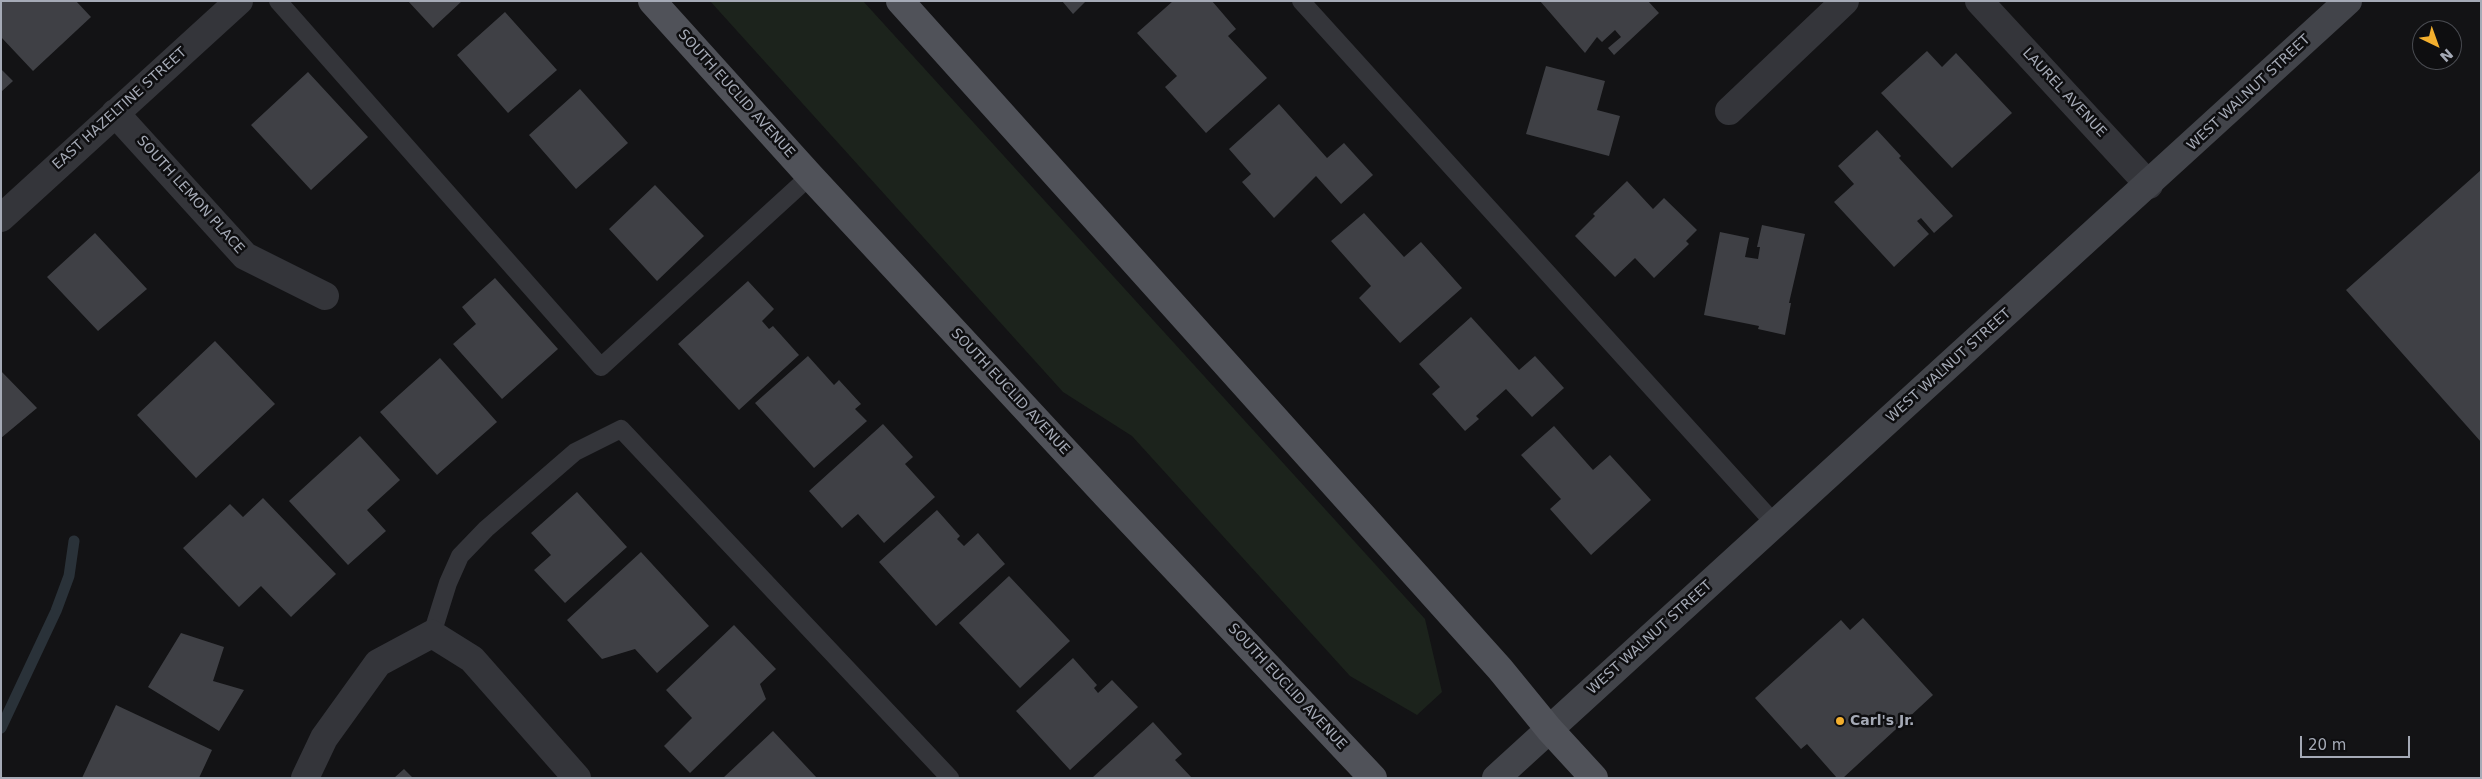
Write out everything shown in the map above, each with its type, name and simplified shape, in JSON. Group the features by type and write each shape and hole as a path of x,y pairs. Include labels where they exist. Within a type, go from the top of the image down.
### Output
{"main road":[{"name":"SOUTH EUCLID AVENUE","path":"652,1 810,176 1373,778"},
{"path":"900,1 1500,669 1549,729 1594,778"}],"street":[{"name":"EAST HAZELTINE STREET","path":"1,218 239,1"},
{"path":"1729,111 1845,1"},
{"name":"LAUREL AVENUE","path":"1979,1 2149,184"},
{"name":"WEST WALNUT STREET","path":"1496,778 2348,1"},
{"name":"SOUTH LEMON PLACE","path":"115,113 245,256 325,296"},
{"path":"305,778 324,738 378,662 432,634 472,660 576,778"}],"lane":[{"path":"278,1 601,367 810,176"},
{"path":"1301,1 1776,524"},
{"path":"432,634 448,583 460,556 486,529 575,452 621,429 950,778"}],"shaded area":[{"path":"710,1 863,1 1425,619 1442,692 1417,715 1350,676 1132,436 1063,392"}],"building":[{"path":"1,1 76,1 91,17 33,71 1,37"},
{"path":"408,1 462,1 433,28"},
{"path":"1062,1 1086,1 1073,14"},
{"path":"1173,1 1212,1 1236,29 1228,36 1267,78 1206,133 1165,87 1177,76 1137,33"},
{"path":"1540,1 1648,1 1659,13 1614,55 1608,48 1621,37 1615,30 1602,42 1597,37 1585,53"},
{"path":"505,12 557,70 508,113 457,55"},
{"path":"1927,51 1942,67 1956,53 2012,113 1952,168 1881,93"},
{"path":"1546,66 1605,81 1597,110 1620,116 1609,156 1526,134"},
{"path":"1,69 13,81 1,92"},
{"path":"308,72 368,137 311,190 251,125"},
{"path":"580,89 628,143 576,189 529,135"},
{"path":"1279,104 1327,158 1344,143 1373,175 1341,204 1316,176 1274,218 1242,182 1251,174 1229,149"},
{"path":"1877,130 1901,156 1899,158 1953,216 1934,233 1921,218 1917,221 1929,234 1894,267 1834,202 1854,184 1838,166"},
{"path":"2481,170 2481,442 2346,290"},
{"path":"1627,181 1653,209 1664,198 1697,230 1686,241 1689,244 1654,278 1635,258 1615,277 1575,236 1595,216 1593,214"},
{"path":"655,185 704,236 657,281 609,229"},
{"path":"1364,213 1404,257 1421,242 1462,288 1400,343 1359,298 1371,286 1331,241"},
{"path":"1762,225 1805,234 1789,303 1791,303 1785,335 1758,329 1759,326 1704,315 1720,232 1749,238 1745,257 1758,259 1760,247 1757,247"},
{"path":"95,233 147,289 98,331 47,277"},
{"path":"495,278 558,349 502,399 453,344 476,324 462,307"},
{"path":"748,281 774,309 762,321 769,329 773,326 799,355 739,410 678,344"},
{"path":"1471,317 1519,370 1535,356 1564,388 1532,417 1506,389 1476,416 1479,419 1465,431 1432,394 1440,387 1419,364"},
{"path":"215,341 275,404 196,478 137,415"},
{"path":"808,356 834,385 839,380 861,404 855,409 867,421 814,468 755,403"},
{"path":"440,358 497,422 437,475 380,412"},
{"path":"1,371 37,408 1,438"},
{"path":"883,424 913,457 905,464 935,497 884,543 858,514 842,528 809,491"},
{"path":"1554,426 1593,470 1610,455 1651,500 1591,555 1550,509 1561,499 1521,455"},
{"path":"360,436 400,480 367,510 386,531 348,565 289,501"},
{"path":"577,492 627,547 565,603 534,570 551,555 531,533"},
{"path":"263,498 336,574 291,617 261,586 239,607 183,548 230,504 243,517"},
{"path":"937,510 960,536 957,539 964,546 978,533 1005,564 936,626 879,562"},
{"path":"641,552 709,626 657,673 635,649 602,659 567,620"},
{"path":"1009,576 1070,641 1020,688 959,623"},
{"name":"Carl's Jr.","path":"1863,618 1933,695 1843,778 1837,778 1807,744 1801,749 1755,698 1841,620 1850,630"},
{"path":"734,625 776,669 760,684 766,699 690,773 664,746 692,718 666,690"},
{"path":"181,633 224,647 213,681 244,690 219,731 148,687"},
{"path":"1073,658 1097,685 1094,688 1098,693 1112,680 1138,707 1070,770 1016,711"},
{"path":"116,705 212,750 199,778 82,778"},
{"path":"1153,722 1182,754 1175,760 1192,778 1092,778"},
{"path":"773,731 817,778 723,778"},
{"path":"404,769 413,778 394,778"}],"waterway":[{"path":"1,728 56,611 69,576 74,541"}],"place":[{"name":"Carl's Jr.","path":"1840,721"}]}
